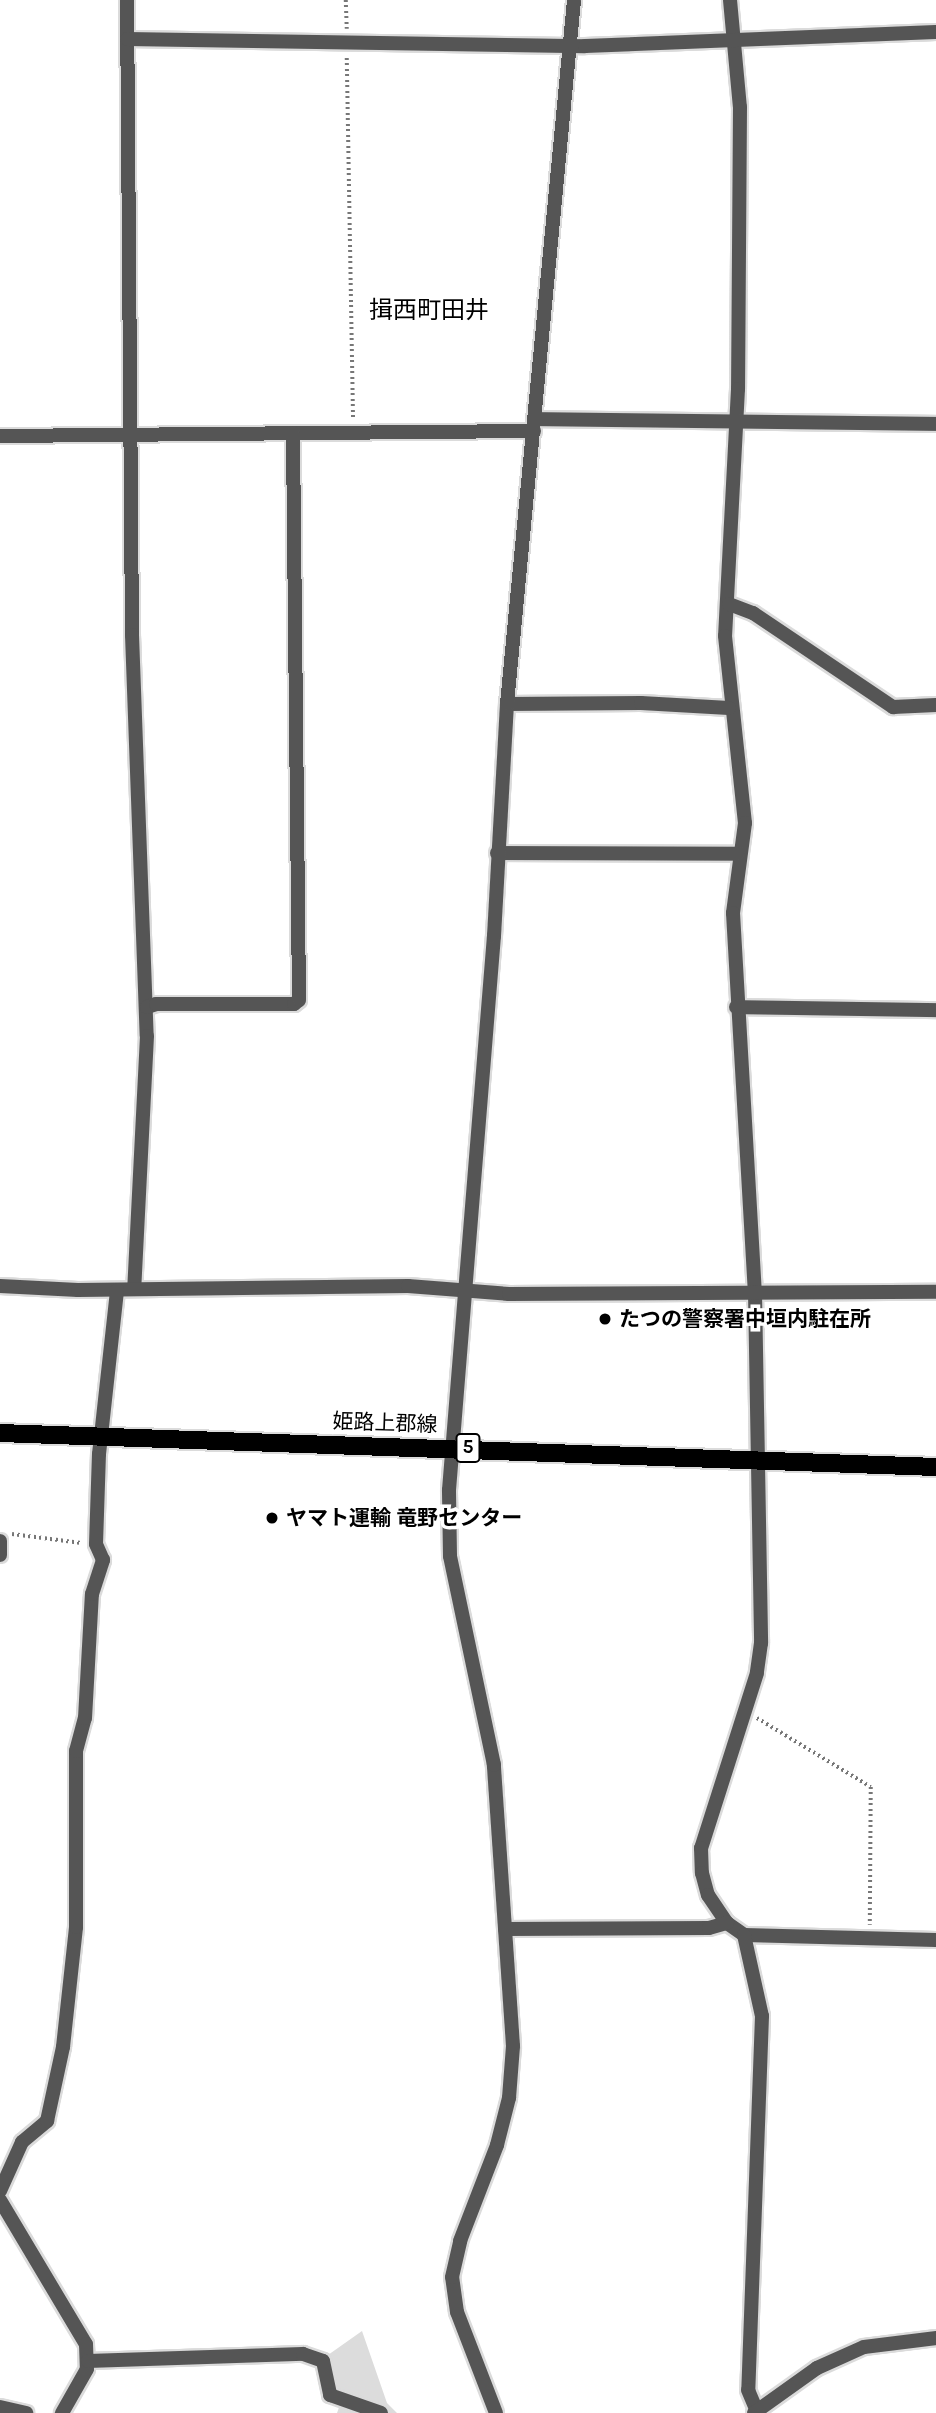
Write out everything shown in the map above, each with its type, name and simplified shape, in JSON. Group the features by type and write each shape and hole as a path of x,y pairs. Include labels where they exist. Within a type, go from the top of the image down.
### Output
{"main road":[{"name":"姫路上郡線","path":"0,1433 936,1467"}],"street":[{"path":"127,0 135,780 145,902 147,1007 134,1289"},
{"path":"496,2413 457,2312 452,2277 460,2241 497,2145 509,2098 513,2046 494,1765 450,1556 452,1448 507,704 574,0"},
{"path":"730,0 740,107 736,425 729,604 725,636 729,708 745,823 738,853 733,913 736,1007 755,1292 761,1643 746,1712 701,1848 708,1895 727,1923 744,1935 936,1940"},
{"path":"127,40 347,40 570,45 734,42 936,32"},
{"path":"0,436 353,432 535,425 936,424"},
{"path":"147,1007 294,1004 299,1000 293,433"},
{"path":"729,604 753,613 893,707 936,705"},
{"path":"507,704 641,703 729,708"},
{"path":"497,853 738,853"},
{"path":"736,1007 936,1010"},
{"path":"0,1286 117,1290 382,1286 465,1293 936,1292"},
{"path":"0,2191 22,2142 47,2121 64,2047 76,1927 76,1751 85,1718 92,1594 103,1560 96,1544 101,1436 117,1290"},
{"path":"0,1555 2,1537"},
{"path":"505,1929 709,1928 727,1923"},
{"path":"744,1935 762,2017 748,2390 756,2412 817,2368 863,2347 936,2338"},
{"path":"0,2200 77,2322 88,2361 62,2413"},
{"path":"88,2361 303,2354 323,2361 330,2395 381,2413"},
{"path":"0,2407 26,2413"}],"path":[{"path":"346,0 353,432"},
{"path":"2,1537 96,1544"},
{"path":"746,1712 871,1787 869,1938"}],"shaded area":[{"path":"362,2331 387,2403 397,2413 337,2413 342,2399 334,2389 328,2355"}],"place":[{"name":"たつの警察署中垣内駐在所","path":"605,1319"},
{"name":"ヤマト運輸 竜野センター","path":"272,1518"}],"district":[{"name":"揖西町田井","path":"429,311"}]}
